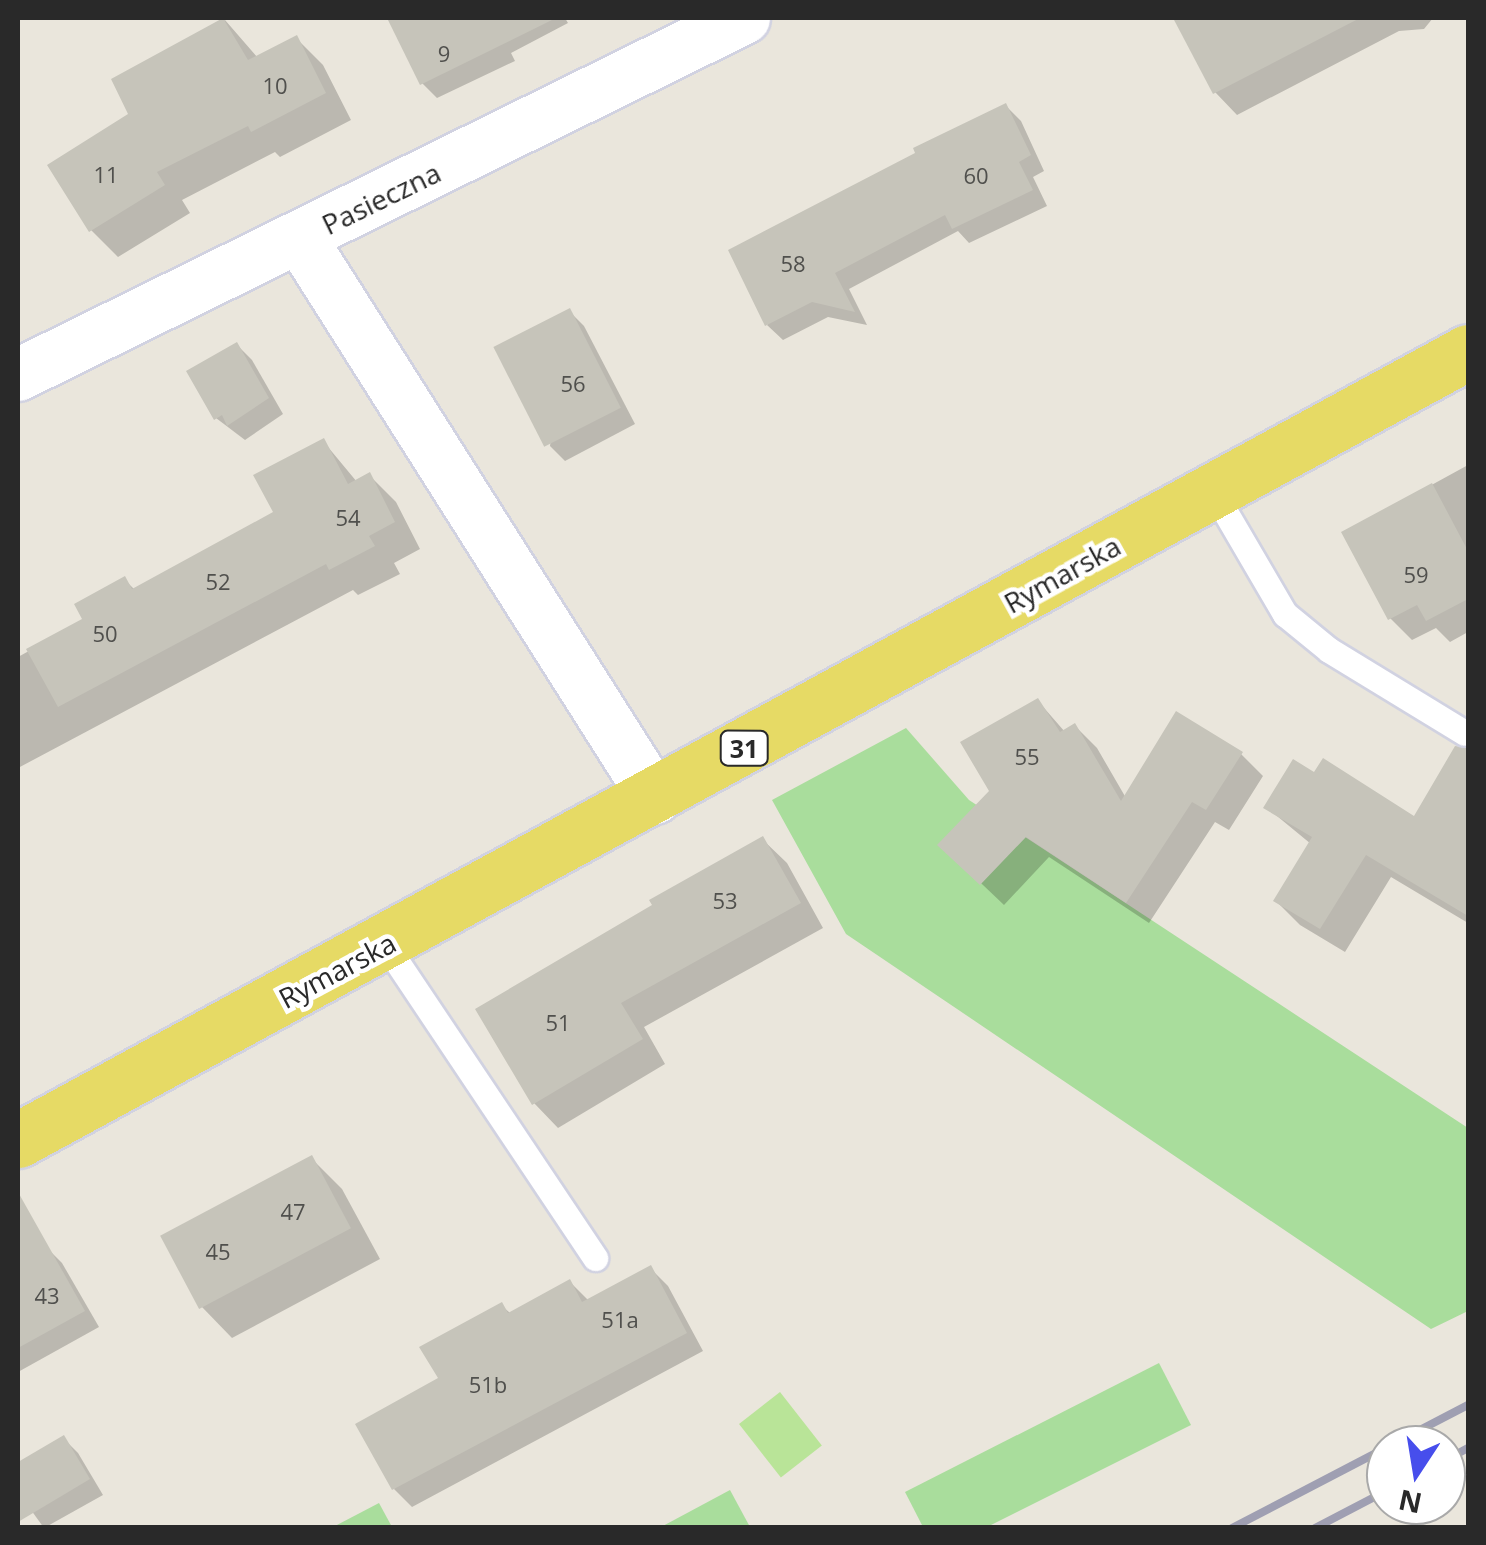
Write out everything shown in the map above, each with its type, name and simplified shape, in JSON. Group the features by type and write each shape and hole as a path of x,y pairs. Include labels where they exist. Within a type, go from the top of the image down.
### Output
{"main road":[{"name":"Rymarska","path":"18,1140 655,798 1468,352"}],"street":[{"name":"Pasieczna","path":"18,376 160,302 300,238 744,18"},
{"path":"300,238 655,798"}],"lane":[{"path":"1213,491 1285,614 1329,650 1465,733"},
{"path":"385,944 595,1258"}],"green space":[{"path":"906,728 969,800 1468,1128 1468,1311 1431,1329 846,934 772,800"},
{"path":"1159,1363 1191,1425 987,1527 923,1527 905,1492"},
{"path":"780,1392 822,1446 781,1478 739,1424"},
{"path":"730,1490 750,1527 661,1527"},
{"path":"379,1503 392,1527 335,1526"}],"building":[{"path":"223,18 248,60 297,35 326,93 251,132 248,126 157,172 165,185 89,232 47,165 128,114 111,79"},
{"path":"387,18 556,18 420,85"},
{"path":"1173,18 1360,18 1213,94"},
{"path":"1006,103 1031,155 1019,162 1033,190 952,229 945,215 835,273 855,312 812,302 765,326 728,250 915,153 913,148"},
{"path":"570,308 621,408 544,447 493,347"},
{"path":"237,342 269,398 227,426 222,415 214,420 186,371"},
{"path":"324,438 348,484 370,472 395,522 369,536 375,546 329,570 326,564 58,707 26,649 82,619 74,604 125,576 132,589 273,512 253,475"},
{"path":"1432,483 1468,551 1468,599 1426,621 1417,605 1388,620 1341,532"},
{"path":"1038,698 1060,732 1075,723 1121,801 1176,711 1243,752 1206,810 1192,802 1126,903 1026,837 980,885 937,845 989,791 960,742"},
{"path":"1455,746 1468,748 1468,916 1366,855 1320,929 1273,901 1312,837 1263,808 1293,759 1314,772 1323,758 1414,816"},
{"path":"763,836 801,903 621,1003 643,1039 532,1105 475,1009 652,905 649,900"},
{"path":"312,1155 351,1228 199,1309 160,1236"},
{"path":"18,1192 85,1311 18,1348"},
{"path":"651,1265 687,1333 392,1490 355,1424 438,1378 419,1347 502,1302 508,1313 570,1279 582,1302"},
{"path":"64,1435 90,1479 18,1522 18,1462"}],"railway":[{"path":"1430,1425 1468,1405"},
{"path":"1232,1528 1366,1458"},
{"path":"1315,1528 1366,1501"}]}
